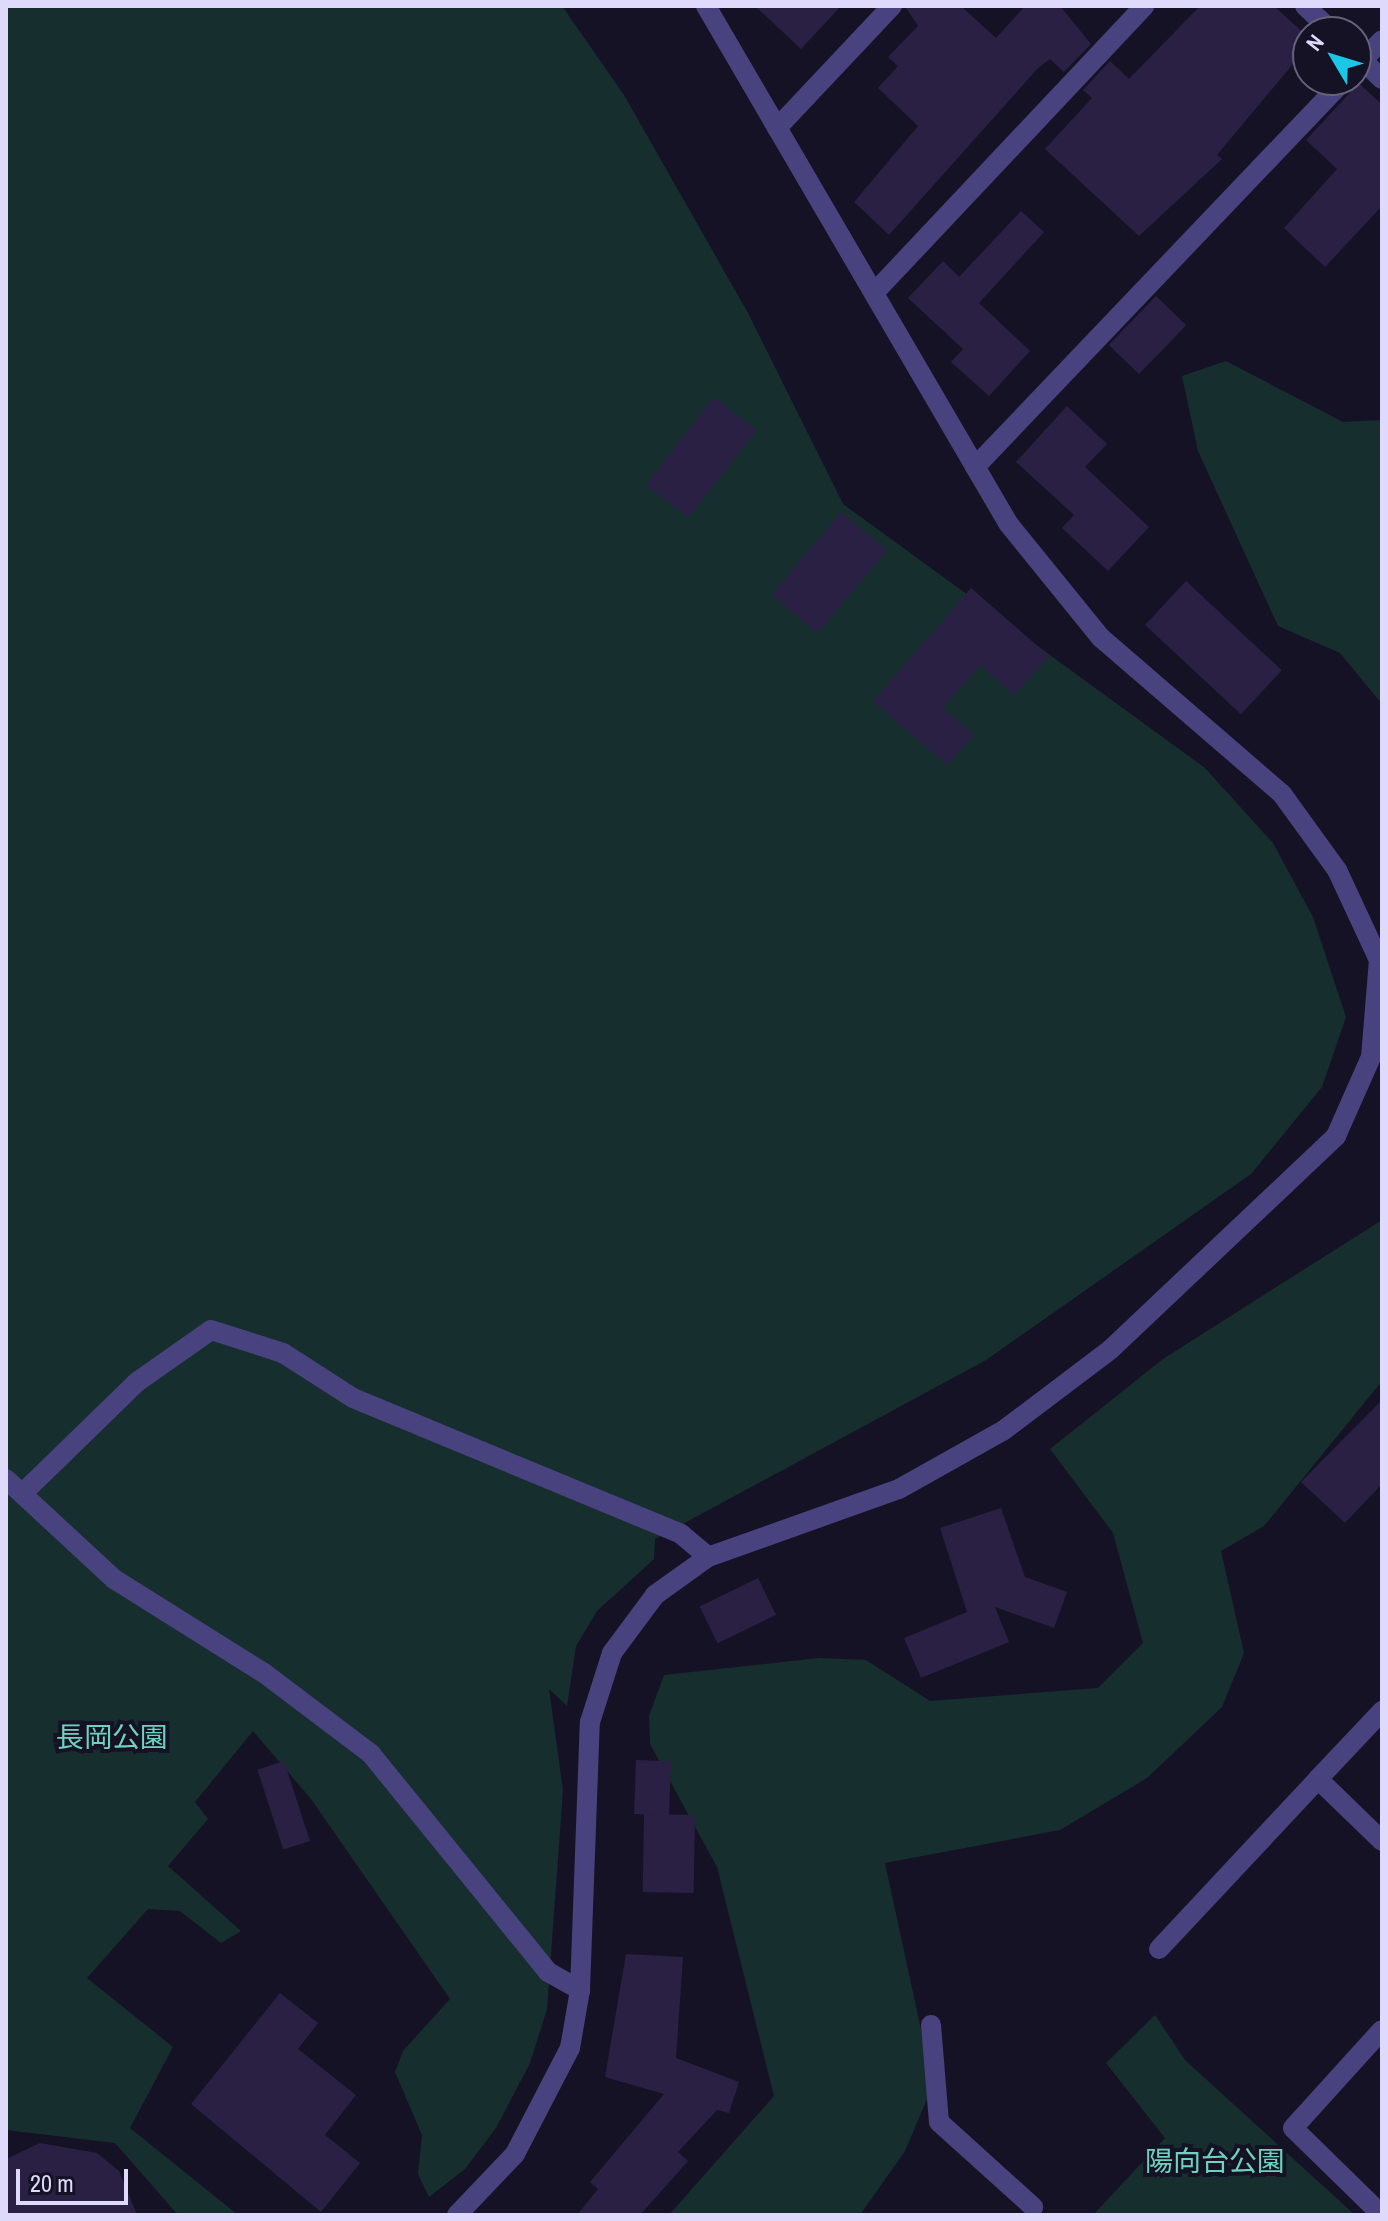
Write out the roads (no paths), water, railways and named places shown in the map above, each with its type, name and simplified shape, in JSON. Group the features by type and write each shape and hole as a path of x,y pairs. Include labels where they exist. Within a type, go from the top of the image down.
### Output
{"street":[{"path":"457,2215 515,2154 549,2100 570,2048 580,1990 590,1722 612,1653 655,1595 708,1557 899,1489 1004,1430 1111,1349 1336,1136 1371,1057 1379,960 1337,870 1282,794 1101,638 1008,523 706,6"},
{"path":"777,128 892,6"},
{"path":"874,293 1144,6"},
{"path":"975,467 1329,96"},
{"path":"26,1490 137,1382 211,1330 283,1353 353,1398 681,1534 708,1557"},
{"path":"6,1479 26,1490 114,1579 264,1673 371,1754 548,1972 580,1990"},
{"path":"1159,1949 1382,1711"},
{"path":"1318,1779 1382,1841"},
{"path":"931,2025 939,2122 1034,2212"},
{"path":"1382,2030 1293,2128 1382,2215"}],"park label":[{"name":"長岡公園","path":"112,1737"},
{"name":"陽向台公園","path":"1215,2161"}]}
